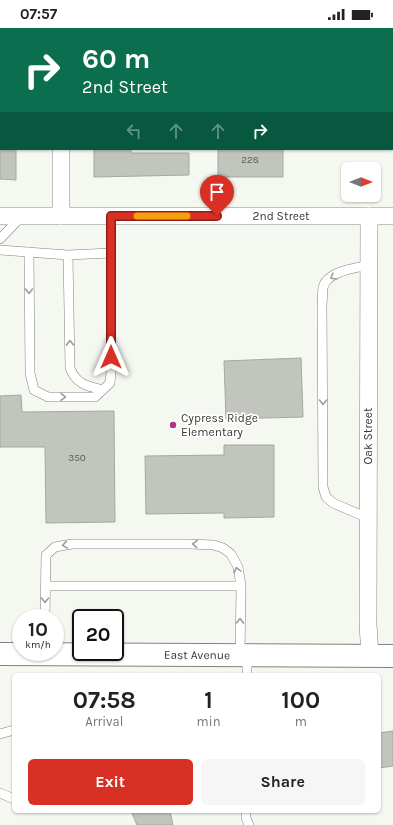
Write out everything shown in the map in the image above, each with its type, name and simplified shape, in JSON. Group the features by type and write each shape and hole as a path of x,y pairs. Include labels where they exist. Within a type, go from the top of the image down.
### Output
{"street":[{"path":"61,150 61,216"},
{"name":"2nd Street","path":"0,216 393,216"},
{"name":"Oak Street","path":"368,216 368,518 370,656"},
{"name":"East Avenue","path":"0,654 12,654"},
{"name":"East Avenue","path":"64,654 245,662 393,656"}],"lane":[{"path":"0,239 22,216"},
{"path":"29,252 30,373 34,390 48,396 95,396 110,383 112,372 111,216"},
{"path":"0,250 68,255 111,253"},
{"path":"68,255 70,368 73,376 84,386 103,390"},
{"path":"368,518 333,503 326,497 323,487 322,304 323,287 327,279 345,271 369,265"},
{"path":"45,609 46,554 55,547 72,544 214,545 231,554 238,567 241,586 245,662"},
{"path":"46,586 241,586"},
{"path":"0,734 12,731"},
{"path":"0,793 12,798"}],"building":[{"path":"0,150 16,150 16,180 0,179"},
{"path":"94,150 131,150 131,153 189,153 189,175 94,177"},
{"path":"218,150 283,150 283,177 218,177"},
{"path":"301,358 303,417 226,419 224,361"},
{"path":"21,395 22,412 114,411 115,522 46,523 45,447 0,447 0,396"},
{"path":"224,445 274,445 274,517 224,518 224,513 146,514 145,456 224,455"},
{"path":"393,731 393,766 381,768 381,733"},
{"path":"132,813 170,813 173,825 137,825"}],"slow traffic":[{"path":"137,216 187,216"}],"place":[{"name":"Cypress Ridge Elementary","path":"173,425"}],"route":[{"path":"111,357 111,216 217,216"}]}
